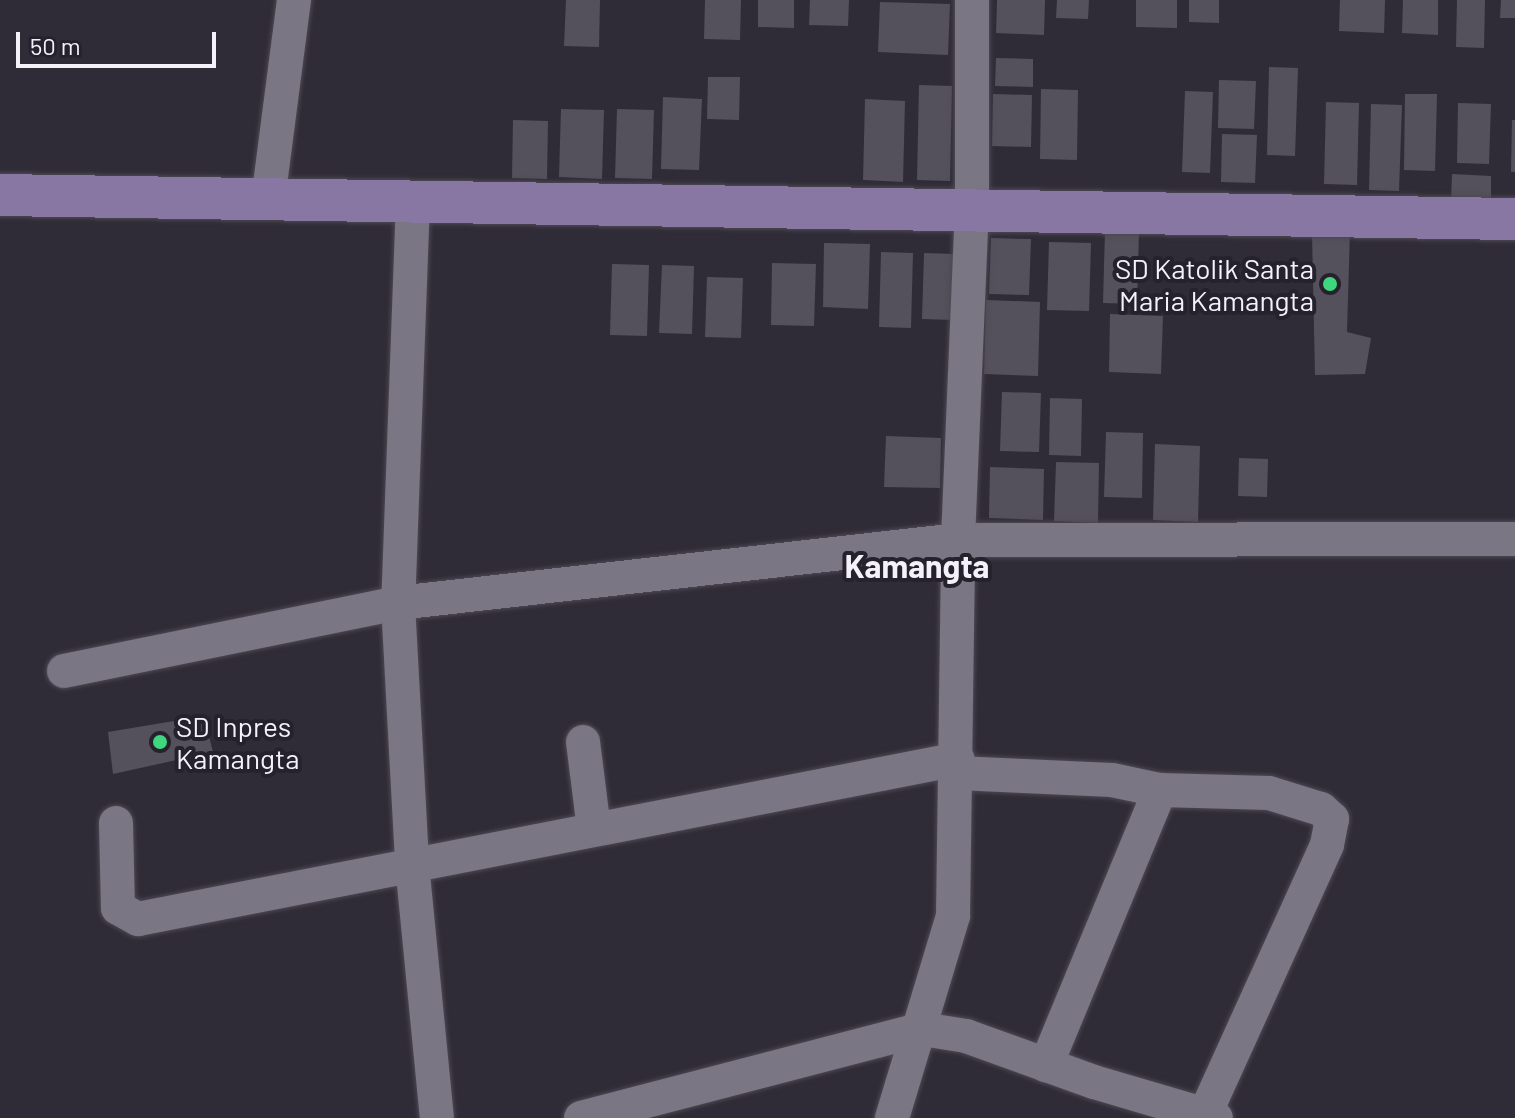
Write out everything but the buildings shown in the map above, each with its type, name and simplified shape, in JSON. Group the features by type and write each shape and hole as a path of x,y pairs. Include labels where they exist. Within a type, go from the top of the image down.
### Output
{"main road":[{"path":"0,195 972,206 1515,219"}],"street":[{"path":"268,200 294,0"},
{"path":"892,1118 922,1029 953,916 958,766 958,540 972,206 972,0"},
{"path":"413,200 398,603 412,864 437,1118"},
{"path":"64,671 398,603 958,540 1515,539"},
{"path":"583,742 594,829"},
{"path":"116,823 118,908 138,919 594,829 958,766 1112,780 1160,790 1269,793 1321,809 1332,819 1327,845 1211,1116 1046,1065 966,1036 922,1029 581,1118"},
{"path":"1046,1065 1160,790"}],"place":[{"name":"SD Katolik Santa Maria Kamangta","path":"1330,284"},
{"name":"SD Inpres Kamangta","path":"160,742"}],"district":[{"name":"Kamangta","path":"917,565"}]}
